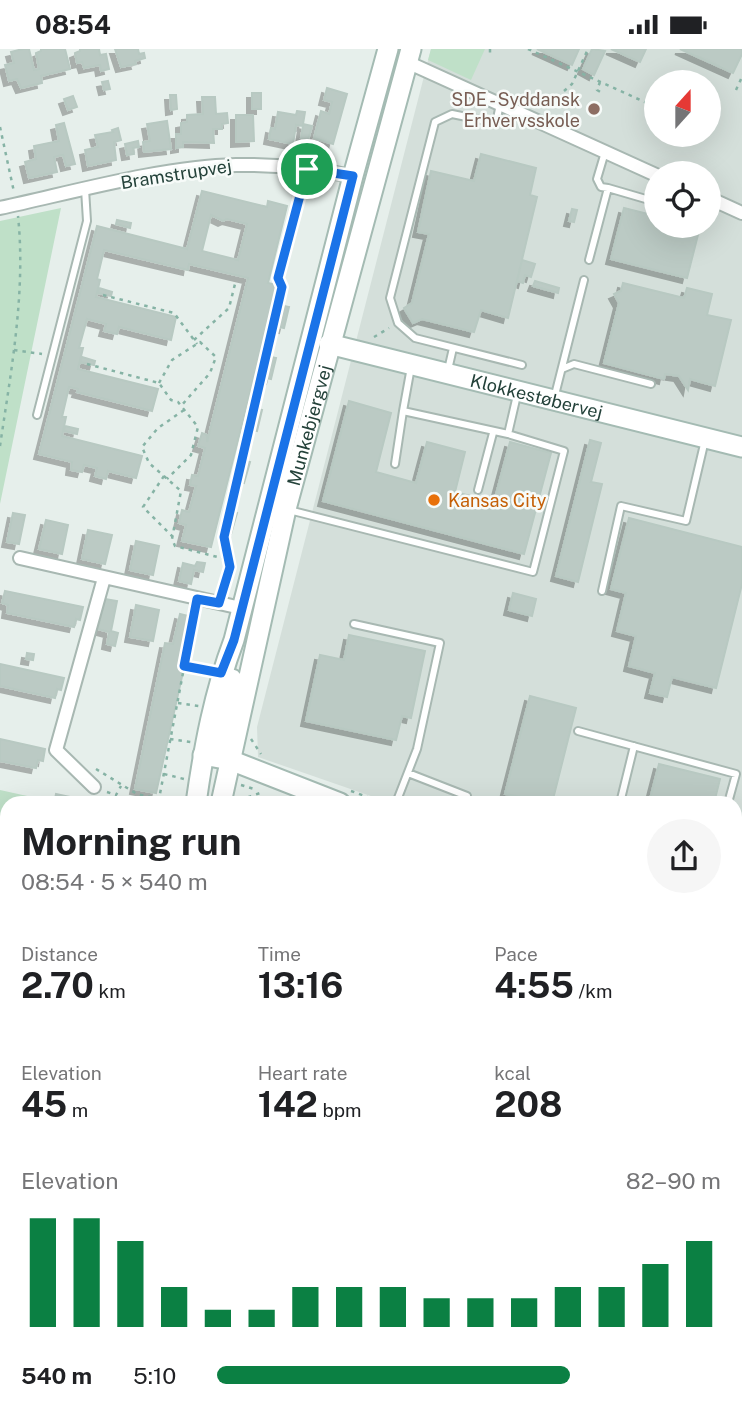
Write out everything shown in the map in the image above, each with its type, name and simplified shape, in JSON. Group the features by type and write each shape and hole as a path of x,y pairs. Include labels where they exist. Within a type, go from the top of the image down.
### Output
{"street":[{"name":"Munkebjergvej","path":"197,796 221,673 234,640 388,49"},
{"name":"Munkebjergvej","path":"223,796 286,509 409,56"},
{"path":"409,56 500,104 644,169"},
{"name":"Bramstrupvej","path":"0,208 183,170 234,165 270,165 353,176"},
{"path":"721,203 742,213"},
{"name":"Klokkestøbervej","path":"329,344 742,447"},
{"path":"20,558 241,608"},
{"path":"94,787 56,750 104,578"},
{"path":"230,760 218,752 233,675 234,640"},
{"path":"203,755 230,760 322,796"}],"lane":[{"path":"500,104 496,123 452,114 435,122 390,298 398,323 415,338 522,365"},
{"path":"605,151 597,179 601,187 644,198"},
{"path":"278,278 307,169"},
{"path":"589,260 608,188"},
{"path":"37,415 87,221 85,189"},
{"path":"554,401 584,280"},
{"path":"447,374 453,348"},
{"path":"562,369 574,364 651,384"},
{"path":"395,464 412,365"},
{"path":"508,434 518,391"},
{"path":"286,509 533,572 564,451 508,434 493,433 402,411"},
{"path":"478,491 493,433"},
{"path":"602,591 621,506 686,521 706,438"},
{"path":"354,624 440,643 418,749 399,796"},
{"path":"578,731 736,774 730,796"},
{"path":"622,796 634,746"},
{"path":"408,773 467,796"}],"path":[{"path":"489,49 490,57"},
{"path":"528,49 644,102"},
{"path":"564,90 572,84 588,49"},
{"path":"736,90 742,79"},
{"path":"600,82 597,90 602,93"},
{"path":"0,127 17,205 22,250 13,351 0,446"},
{"path":"219,603 230,567 224,537 282,287 278,278"},
{"path":"159,383 172,360 195,342 229,308 235,284"},
{"path":"103,295 174,313 195,342 200,342 216,357 210,373 183,408 158,428 142,447 149,463 181,491 173,537 175,546 229,560"},
{"path":"353,350 398,323"},
{"path":"13,351 52,356"},
{"path":"87,364 159,383 171,400 183,408 198,427 191,456 166,478 143,507 173,537"},
{"path":"160,796 197,599"},
{"path":"184,666 221,673"},
{"path":"178,703 212,709"},
{"path":"170,739 191,743 192,733"},
{"path":"89,765 121,786 146,796"},
{"path":"164,774 187,780"},
{"path":"94,787 116,796 121,786"},
{"path":"250,796 261,791 272,795"}],"shaded area":[{"path":"431,49 742,49 742,796 371,796 258,757 257,727"}],"green space":[{"path":"431,49 485,49 471,80 428,60"},
{"path":"61,208 0,504 0,221"},
{"path":"0,790 27,796 0,796"}],"building":[{"path":"29,49 34,70 39,69 36,53 41,49 65,49 70,69 41,76 42,83 21,88 17,79 9,81 5,65 14,63 11,52"},
{"path":"80,49 99,49 100,55 106,54 109,69 101,71 100,65 84,68 82,62 77,63 75,53"},
{"path":"115,49 138,49 139,54 144,53 145,58 135,61 136,64 121,67"},
{"path":"537,49 579,49 572,65"},
{"path":"592,49 605,51 594,75 583,69"},
{"path":"611,49 646,49 640,62"},
{"path":"680,49 742,49 742,54 733,73"},
{"path":"108,81 110,89 104,90 102,82"},
{"path":"327,88 347,94 333,144 314,138 321,111 329,114 332,102 324,100"},
{"path":"252,93 261,93 261,109 252,109"},
{"path":"170,95 176,95 177,109 171,110"},
{"path":"73,96 77,107 68,110 64,99"},
{"path":"202,97 215,97 216,114 227,113 228,123 222,124 222,129 213,129 214,143 183,142 183,147 176,148 176,134 181,134 181,123 187,122 187,115 203,114"},
{"path":"297,111 305,112 303,124 312,126 308,140 301,138 303,126 296,125 293,144 269,139 271,128 275,129 278,112 296,115"},
{"path":"236,115 253,115 254,141 236,142"},
{"path":"167,121 171,149 144,152 143,142 150,141 147,124"},
{"path":"64,123 75,164 66,166 63,155 54,157 57,172 29,178 25,162 36,159 34,146 59,141 56,125"},
{"path":"118,128 121,140 114,142 116,160 88,166 85,150 98,147 95,135 113,132 112,130"},
{"path":"138,141 139,147 133,148 134,154 127,155 125,144"},
{"path":"481,154 536,168 530,195 537,197 508,318 481,310 474,332 422,319 413,323 404,308 412,303 429,234 418,232 431,171 474,181"},
{"path":"202,191 267,207 268,201 287,206 268,283 277,285 211,547 182,541 186,525 179,523 182,510 189,512 196,486 190,485 192,475 198,476 205,448 198,446 202,433 207,435 207,442 248,278 189,264 188,270 104,250 96,297 176,317 171,340 119,327 117,334 104,331 106,324 87,319 79,348 83,348 78,369 158,389 152,411 77,392 78,389 69,387 62,417 66,417 62,436 142,456 136,478 108,471 106,479 95,476 97,468 84,465 82,472 71,470 72,462 39,454 97,226 187,249","holes":["211,215 223,221 227,219 247,224 238,260 202,251"]},
{"path":"624,208 644,213 644,238 697,238 687,278 611,259"},
{"path":"572,209 577,210 574,222 569,221"},
{"path":"117,220 131,223 130,228 116,224"},
{"path":"522,260 535,264 531,277 525,275 523,283 517,281"},
{"path":"535,281 559,288 558,293 533,286"},
{"path":"623,283 684,298 687,288 712,294 707,315 731,320 715,386 690,379 688,390 679,376 665,374 664,379 604,363 619,303 614,294 621,291"},
{"path":"99,288 112,292 111,296 98,293"},
{"path":"284,306 289,307 284,328 279,327"},
{"path":"82,357 95,361 94,365 80,362"},
{"path":"271,357 276,358 271,379 266,378"},
{"path":"349,401 391,413 376,472 416,483 427,442 465,452 455,492 494,502 510,442 551,453 524,554 323,501"},
{"path":"258,409 262,410 257,431 253,430"},
{"path":"65,426 78,429 77,434 64,431"},
{"path":"590,440 601,443 591,482 602,484 578,582 556,576"},
{"path":"245,461 250,462 244,483 240,482"},
{"path":"232,512 237,513 231,534 227,533"},
{"path":"13,513 25,515 19,544 7,542"},
{"path":"629,518 742,547 742,584 716,688 672,677 667,697 650,693 655,673 629,666 636,636 617,631 626,593 611,589"},
{"path":"46,520 68,525 62,554 39,549"},
{"path":"88,530 112,535 105,564 82,559"},
{"path":"136,541 159,546 153,575 130,570"},
{"path":"197,562 205,563 203,572 194,570 191,584 179,581 183,563 195,566"},
{"path":"5,591 83,607 80,620 76,619 74,627 7,613 8,605 2,603"},
{"path":"513,593 536,599 532,616 509,610"},
{"path":"105,599 117,601 111,631 118,633 115,646 107,644 109,632 98,629"},
{"path":"136,605 159,610 153,641 130,637"},
{"path":"180,614 192,617 185,663 156,793 135,789 165,643 173,644"},
{"path":"349,635 425,651 411,718 402,716 396,740 306,721 320,655 344,660"},
{"path":"27,653 34,654 33,660 26,659"},
{"path":"0,664 64,678 61,690 57,689 55,698 0,686"},
{"path":"530,696 576,708 554,796 505,794"},
{"path":"0,739 45,749 43,761 38,760 36,768 0,761"},
{"path":"659,764 720,779 716,796 651,796"}],"place":[{"name":"SDE - Syddansk Erhvervsskole","path":"594,109"},
{"name":"Kansas City","path":"434,500"}],"route":[{"path":"307,169 353,176 234,640 221,673 184,666 197,599 219,603 230,567 224,537 282,287 278,278 307,169"}]}
